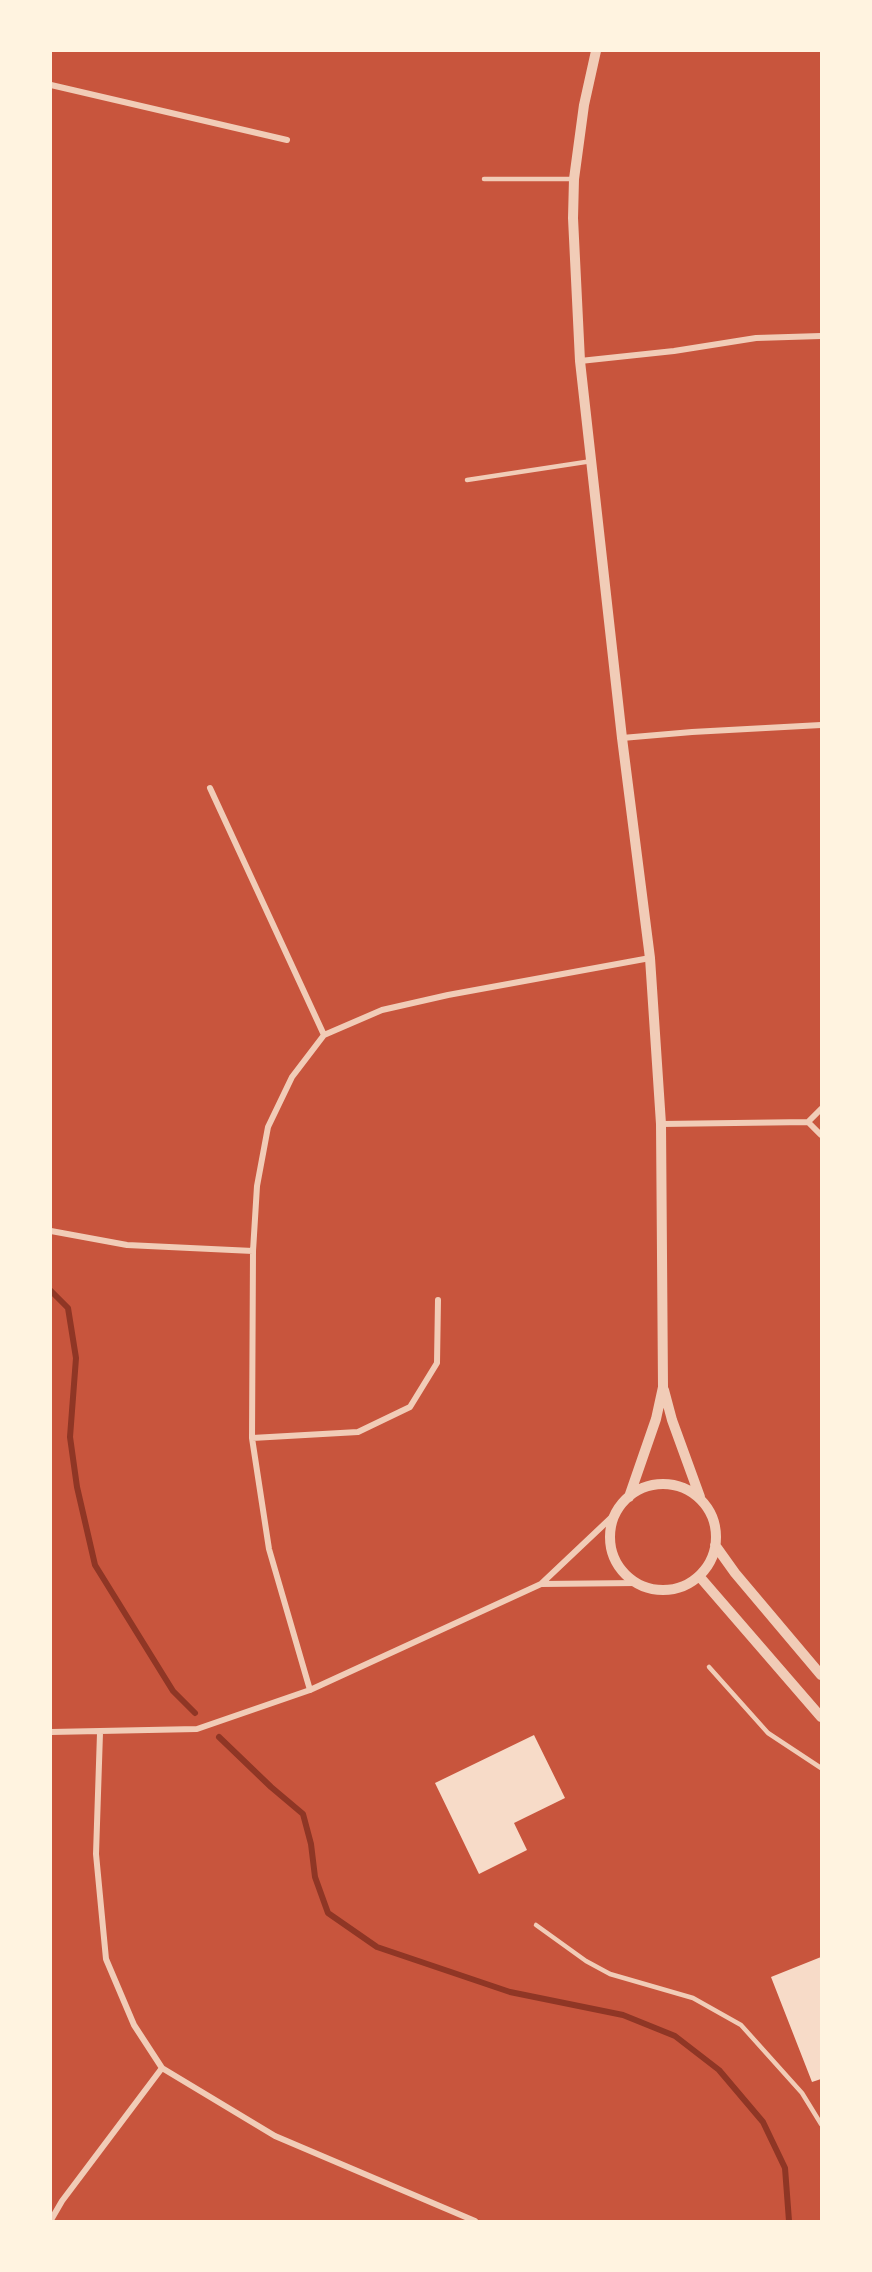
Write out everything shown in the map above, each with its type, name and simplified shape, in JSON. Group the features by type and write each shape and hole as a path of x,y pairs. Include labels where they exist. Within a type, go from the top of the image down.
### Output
{"street":[{"path":"596,51 584,105 573,179 580,361 622,738 650,958 661,1124 663,1387 650,1438 629,1497"},
{"path":"51,85 288,140"},
{"path":"580,361 674,351 756,338 821,336"},
{"path":"622,738 821,725"},
{"path":"210,788 324,1035"},
{"path":"310,1690 269,1548 252,1438 253,1251 257,1186 268,1127 292,1077 324,1035 382,1010 448,995 650,958"},
{"path":"661,1124 808,1122 821,1109"},
{"path":"808,1122 821,1135"},
{"path":"51,1231 127,1245 253,1251"},
{"path":"252,1438 358,1432 410,1407 437,1363 438,1300"},
{"path":"614,1515 610,1537 614,1559 628,1577 647,1588 669,1590 680,1587 699,1576 709,1562 715,1545 713,1521 701,1501 672,1420 663,1387"},
{"path":"51,1732 100,1733 197,1729 310,1690 541,1584 639,1489 666,1484 685,1489 701,1501"},
{"path":"715,1545 735,1574 821,1675"},
{"path":"699,1576 821,1717"},
{"path":"541,1584 637,1583"},
{"path":"100,1733 96,1854 106,1959 134,2025 162,2068 275,2136 475,2221"},
{"path":"51,2220 62,2201 162,2068"}],"lane":[{"path":"484,179 573,179"},
{"path":"467,480 592,461"},
{"path":"710,1667 768,1733 821,1768"},
{"path":"536,1925 586,1961 610,1974 693,1998 741,2025 802,2093 821,2124"}],"building":[{"path":"534,1735 565,1798 514,1823 527,1850 479,1874 435,1783"},
{"path":"821,1957 821,2079 812,2082 771,1977"}],"waterway":[{"path":"51,1291 68,1308 76,1358 70,1437 77,1487 95,1565 173,1691 195,1713"},
{"path":"219,1737 303,1814 311,1844 315,1877 328,1913 377,1947 510,1992 623,2015 675,2036 719,2070 763,2122 785,2168 789,2221"}]}
